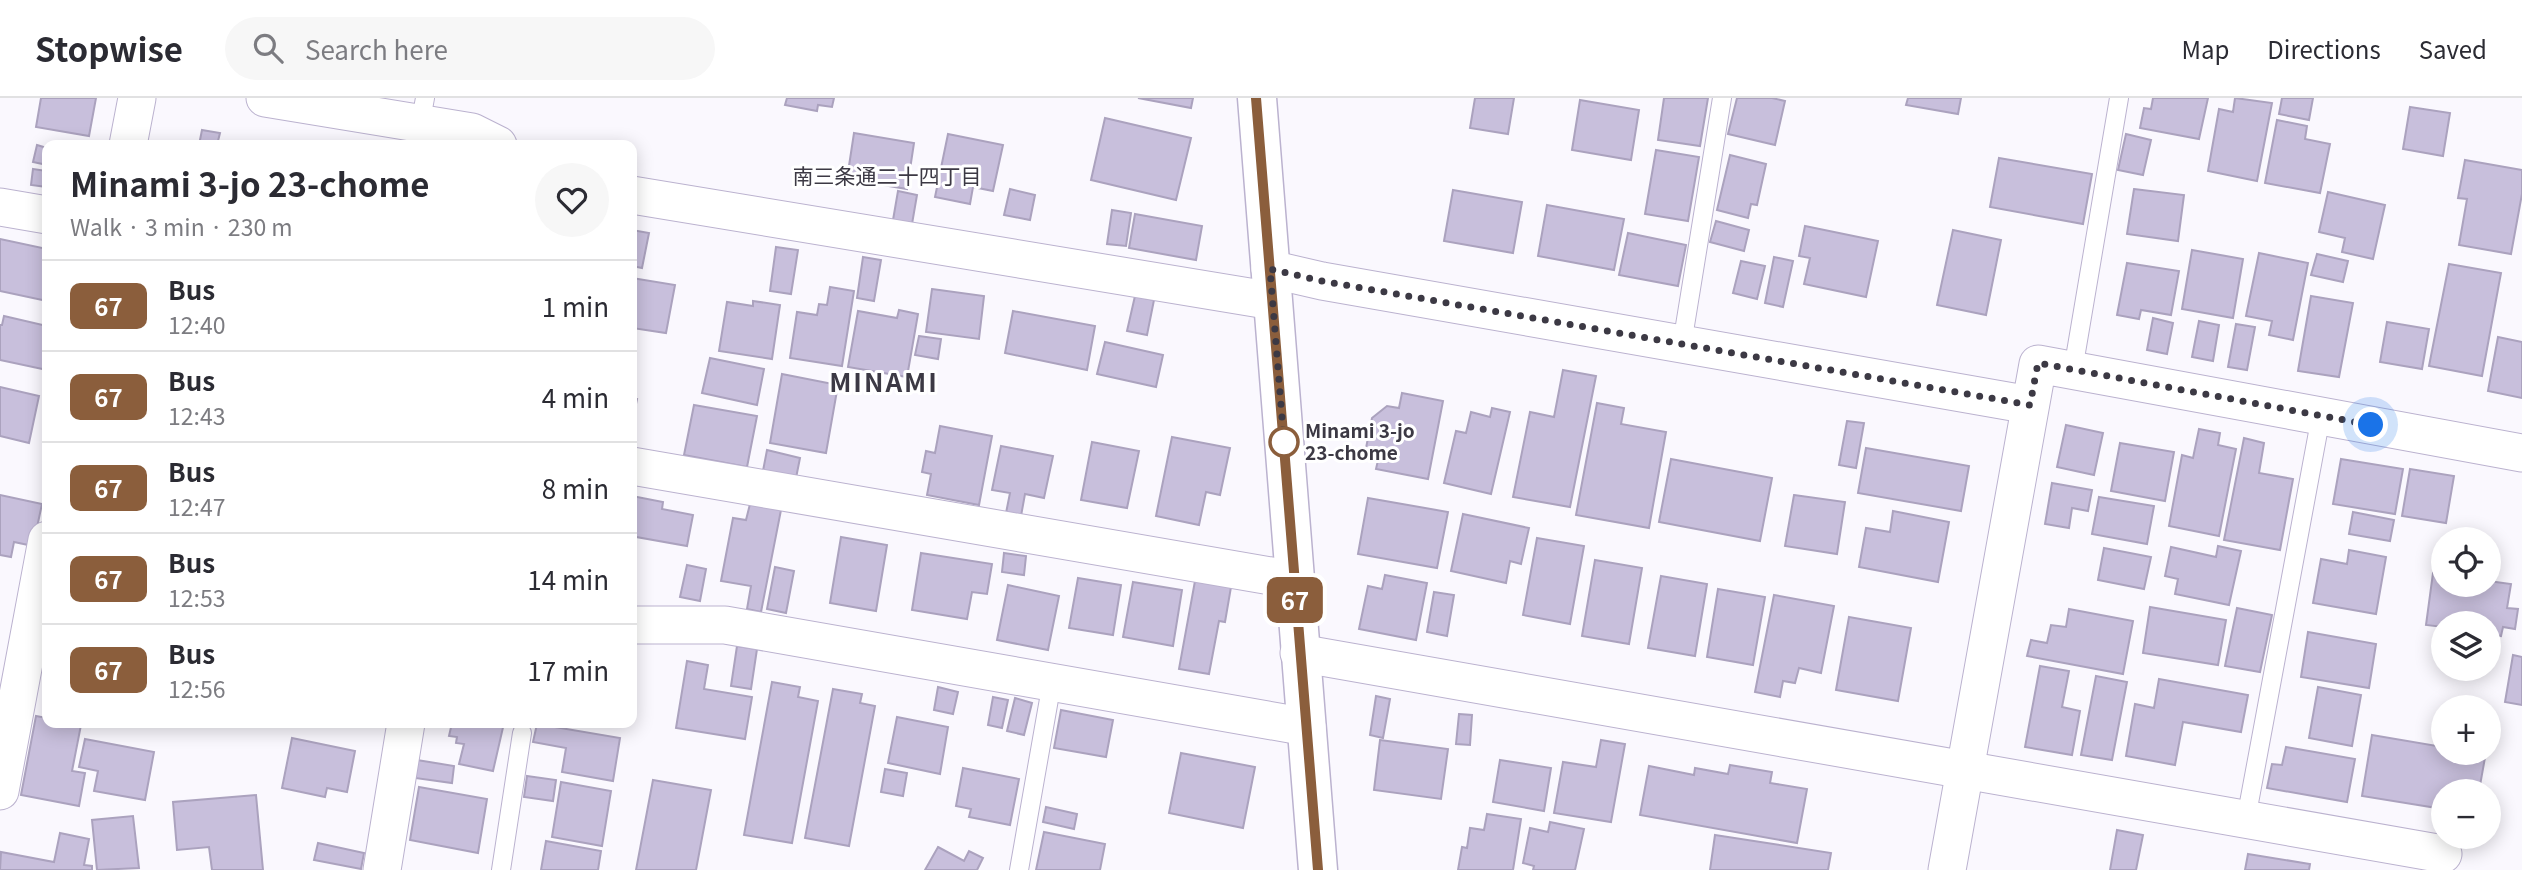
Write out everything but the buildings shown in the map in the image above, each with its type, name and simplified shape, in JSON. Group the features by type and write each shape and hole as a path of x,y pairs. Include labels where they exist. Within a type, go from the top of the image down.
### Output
{"street":[{"path":"129,140 137,98"},
{"path":"264,98 423,112 488,140"},
{"path":"1256,98 1318,870"},
{"path":"637,196 1271,285 1322,281 2030,405"},
{"path":"0,207 42,214"},
{"path":"1947,870 2038,363 2522,453"},
{"path":"637,467 1294,580"},
{"path":"0,790 42,567"},
{"path":"637,625 725,625 1307,727"},
{"path":"1299,653 2442,855"},
{"path":"382,870 406,728"}],"lane":[{"path":"1682,344 1722,98"},
{"path":"2073,370 2119,98"},
{"path":"2246,819 2321,416"},
{"path":"1019,870 1052,682"},
{"path":"501,870 522,733"}],"bus line":[{"name":"67","path":"1256,98 1318,870"}],"place":[{"name":"Minami 3-jo 23-chome","path":"1284,442"}],"district":[{"name":"南三条通二十四丁目","path":"887,177"},
{"name":"MINAMI","path":"884,383"}],"route":[{"path":"1284,442 1270,269 1322,281 2030,405 2038,363 2371,425"}]}
